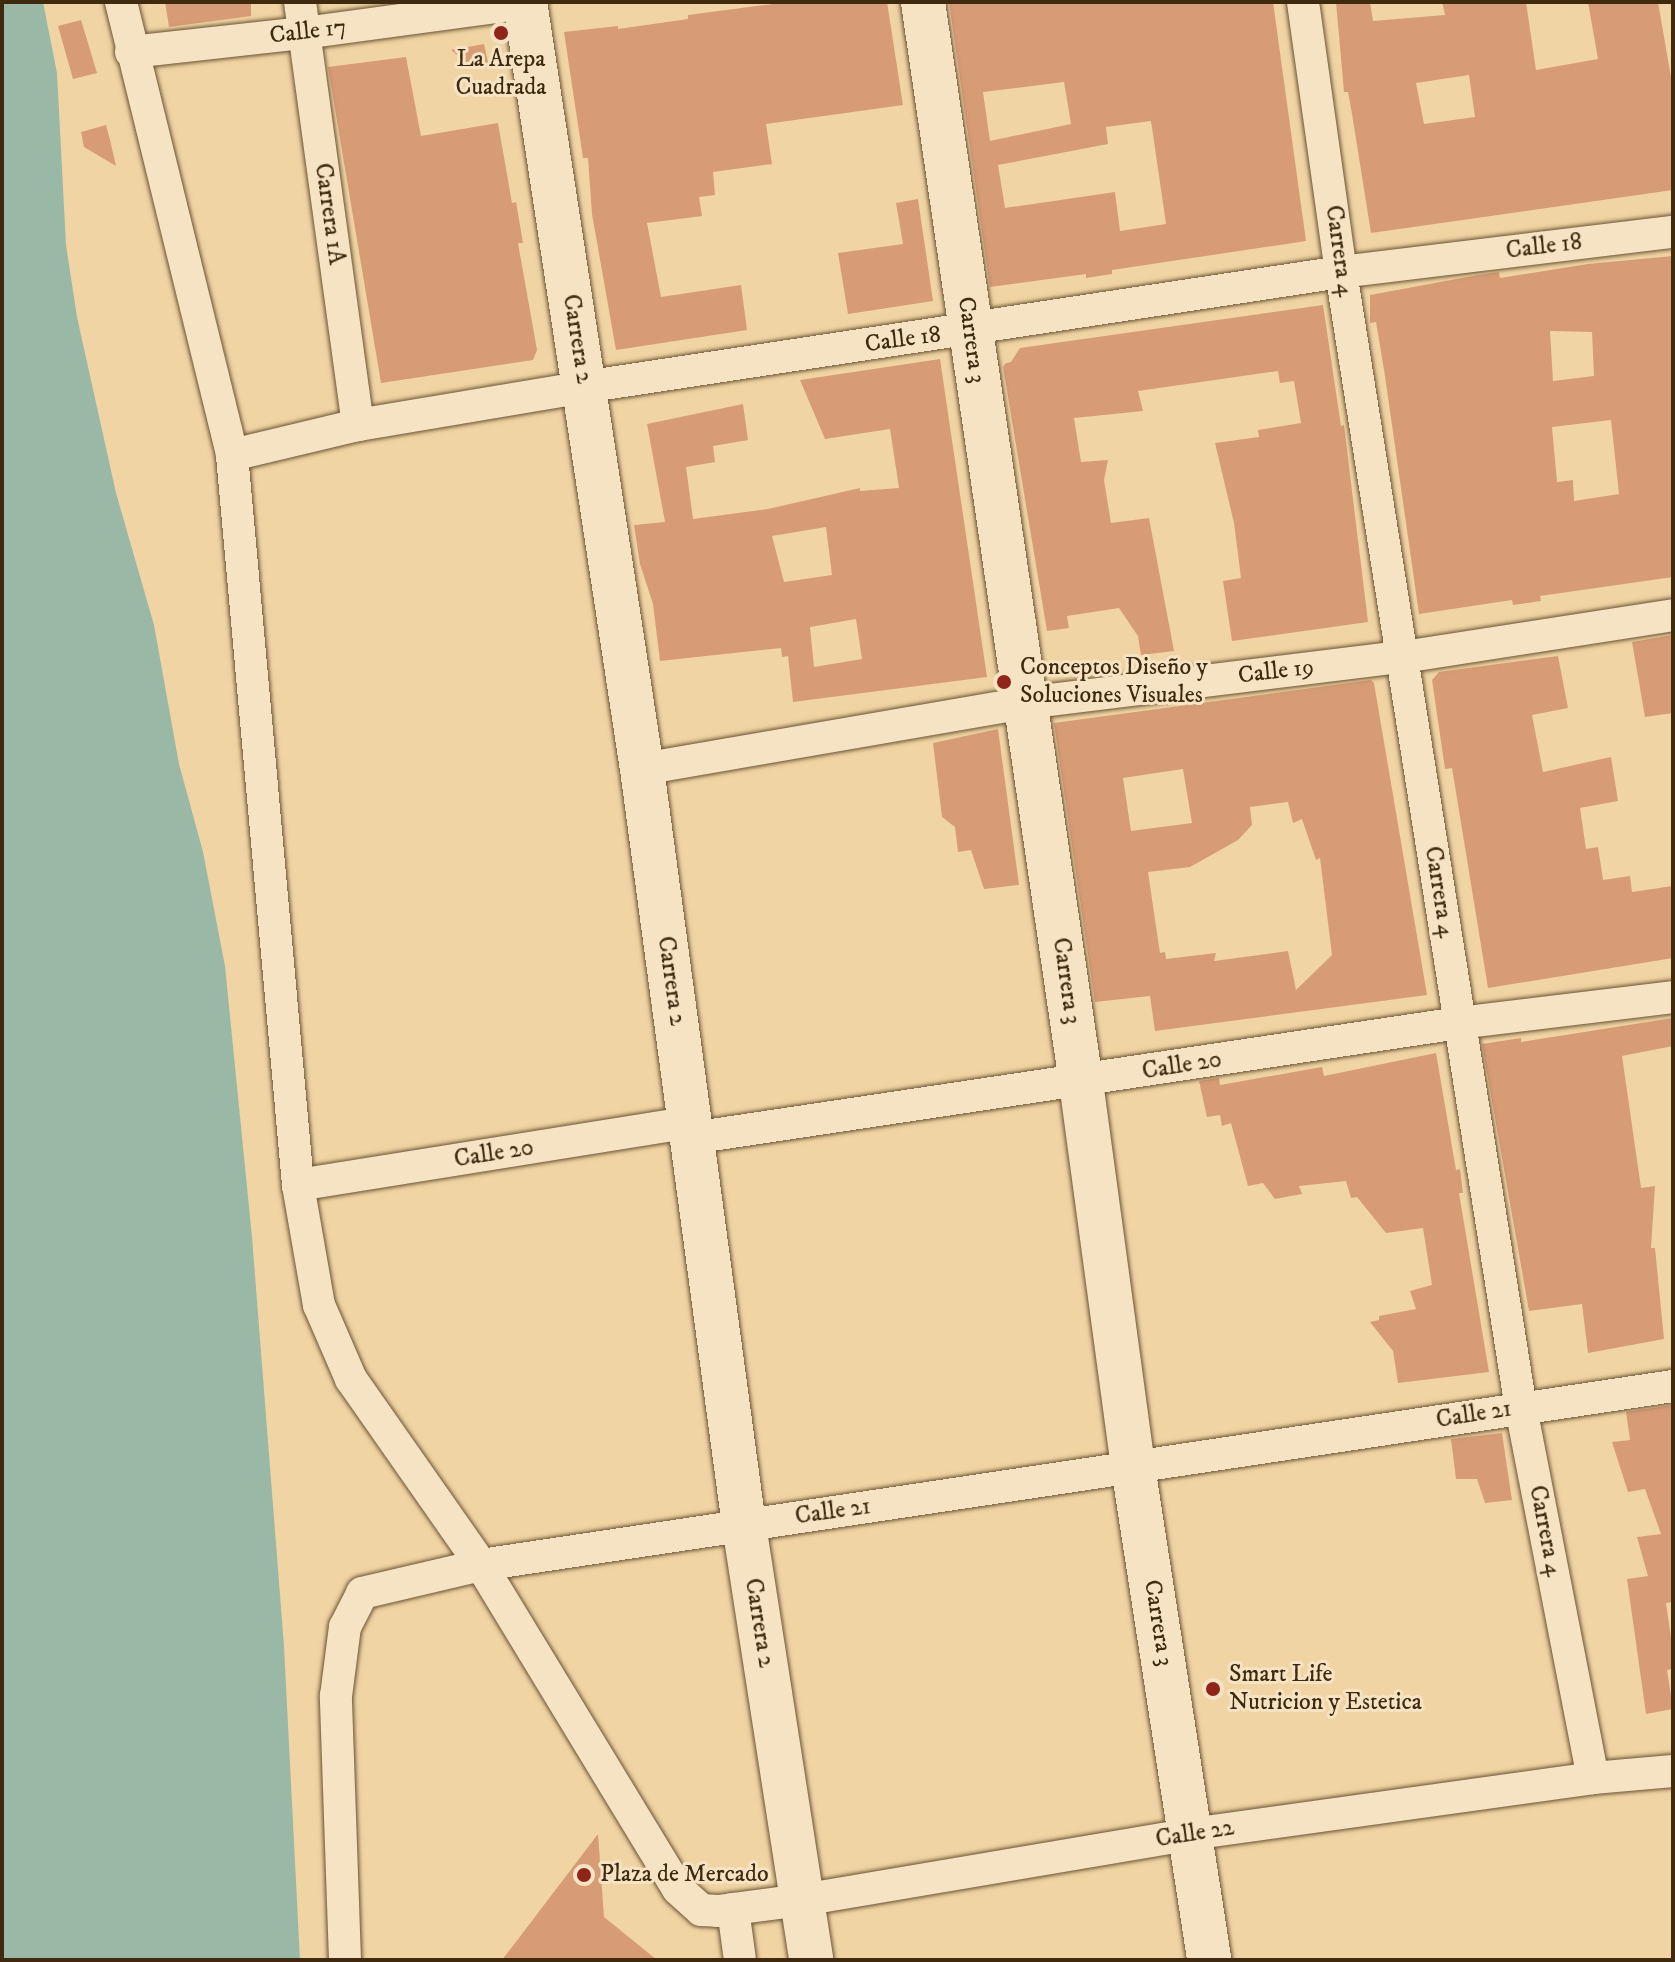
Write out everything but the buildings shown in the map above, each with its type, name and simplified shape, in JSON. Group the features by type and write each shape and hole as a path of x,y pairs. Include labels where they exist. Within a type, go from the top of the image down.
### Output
{"main road":[{"name":"Carrera 2","path":"525,2 642,769 744,1525 811,1960"},
{"name":"Carrera 3","path":"923,2 1081,1082 1133,1467 1209,1960"}],"street":[{"path":"121,2 232,455 298,1185 319,1305 351,1379 481,1565 678,1889 701,1910 726,1910 740,1960"},
{"name":"Calle 17","path":"131,52 302,18 532,2"},
{"name":"Carrera 4","path":"1303,2 1341,272 1521,1408 1593,1778"},
{"name":"Carrera 1A","path":"302,18 358,425"},
{"name":"Calle 18","path":"232,455 358,425 584,387 970,331 1341,272 1673,232"},
{"name":"Calle 19","path":"642,769 1026,703 1403,657 1673,615"},
{"name":"Calle 20","path":"298,1185 691,1130 1081,1082 1459,1023 1673,997"},
{"name":"Calle 21","path":"345,1960 336,1696 345,1627 362,1593 481,1565 1673,1386"},
{"name":"Calle 22","path":"726,1910 1191,1834 1593,1778 1673,1771"}],"shaded area":[{"path":"2,2 43,2 57,73 66,245 77,317 116,493 154,625 179,764 203,852 225,966 252,1237 284,1646 300,1960 2,1960"}],"place":[{"name":"La Arepa Cuadrada","path":"501,33"},
{"name":"Conceptos Diseño y Soluciones Visuales","path":"1004,682"},
{"name":"Smart Life Nutricion y Estetica","path":"1213,1689"},
{"name":"Plaza de Mercado","path":"584,1875"}]}
